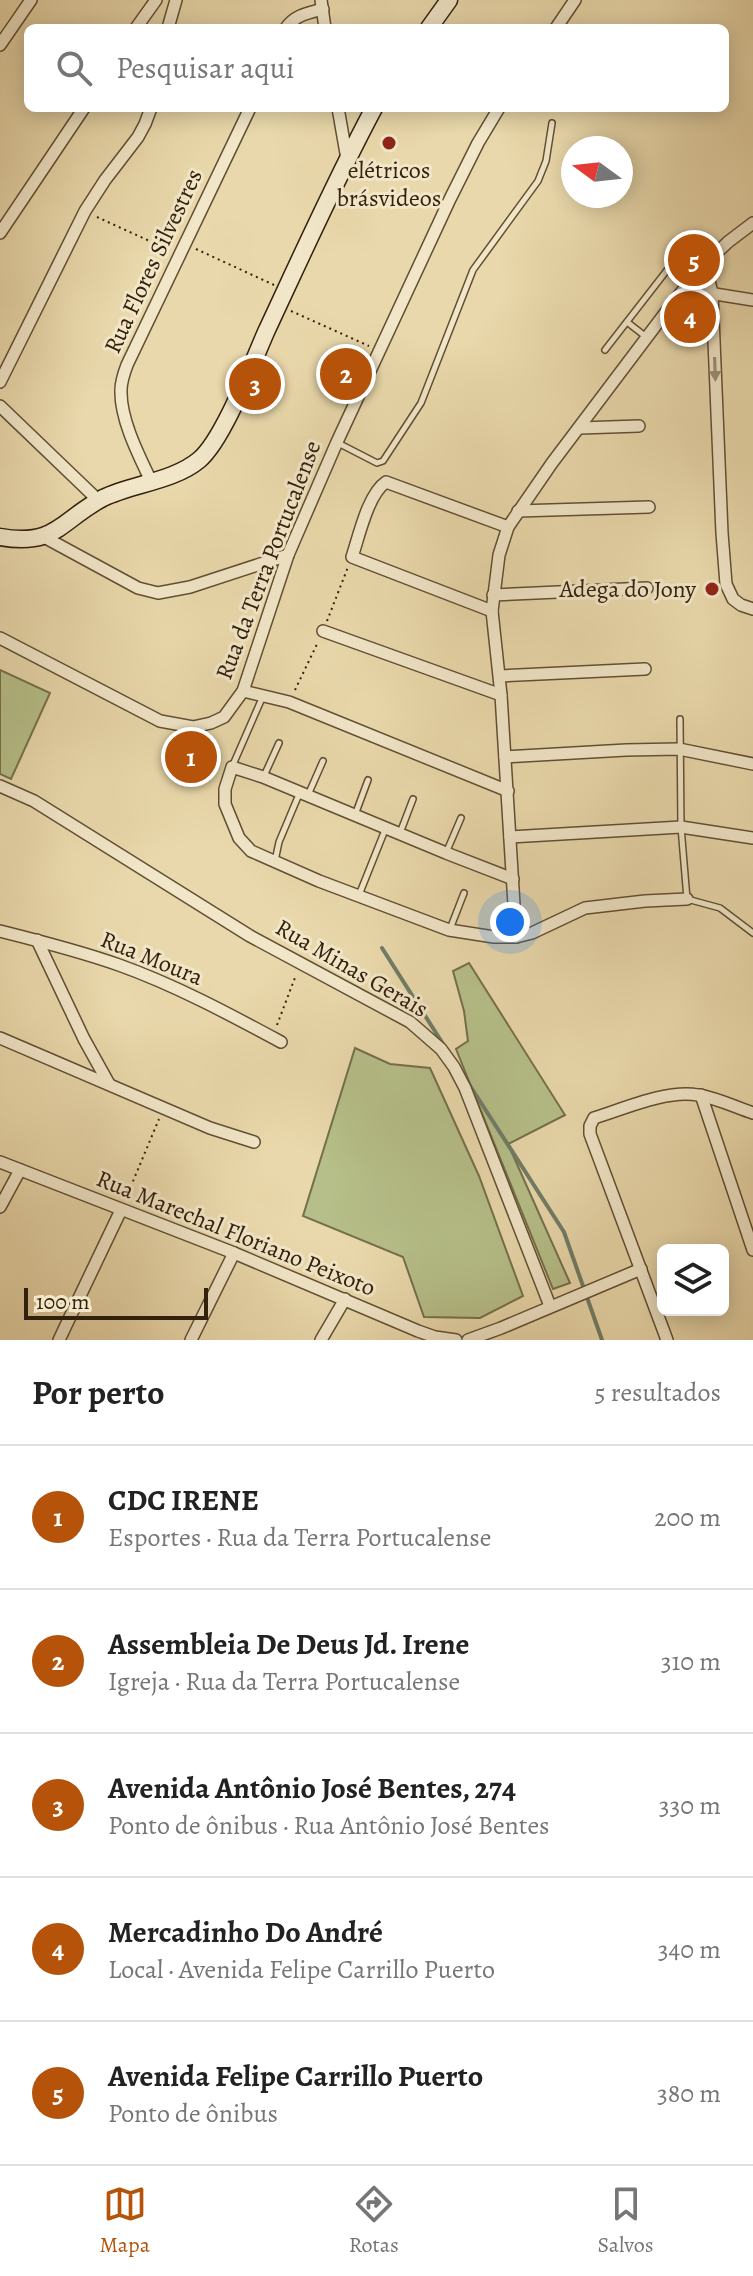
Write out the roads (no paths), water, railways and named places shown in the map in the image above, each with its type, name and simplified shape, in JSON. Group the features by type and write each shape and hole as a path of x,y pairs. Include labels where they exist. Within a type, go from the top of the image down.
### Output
{"street":[{"path":"0,45 31,0"},
{"path":"169,24 176,0"},
{"path":"432,24 449,0"},
{"path":"559,24 575,0"},
{"path":"138,24 152,2"},
{"path":"290,24 322,4 324,24"},
{"path":"0,233 81,112"},
{"path":"0,382 85,211 138,137 150,112"},
{"name":"Rua Flores Silvestres","path":"151,481 136,450 122,405 121,382 248,112"},
{"path":"339,112 347,159"},
{"path":"0,537 44,537 99,501 196,463 209,451 372,112"},
{"name":"Rua da Terra Portucalense","path":"0,638 150,717 193,727 224,717 243,691 288,555 337,442 457,185 497,112"},
{"path":"516,937 500,676 492,611 499,555 508,527 645,337 705,264 753,223"},
{"path":"705,264 712,293 726,584 733,599 753,609"},
{"path":"684,289 753,300"},
{"path":"0,406 99,501"},
{"path":"580,428 639,426"},
{"path":"492,611 352,557 368,511 379,488 386,482 508,527"},
{"path":"518,511 649,507"},
{"path":"44,537 138,588 158,593 190,587 288,555"},
{"path":"493,595 647,588"},
{"path":"323,631 501,695"},
{"path":"500,676 645,669"},
{"path":"243,691 289,702 508,791"},
{"path":"505,757 679,749 753,764"},
{"path":"513,879 232,767 224,796 234,828 251,851 449,930 516,937 532,933 585,908 687,899"},
{"name":"Rua Minas Gerais","path":"0,786 34,801 237,928 410,1022 441,1049 471,1103 550,1306"},
{"path":"510,837 681,827 753,838"},
{"name":"Rua Moura","path":"0,931 121,965 179,990 277,1040"},
{"path":"37,940 84,1039 110,1084"},
{"path":"0,1038 210,1128 254,1142"},
{"path":"667,1340 590,1134 591,1122 594,1118 670,1095 701,1095 753,1113"},
{"path":"701,1095 753,1250"},
{"name":"Rua Marechal Floriano Peixoto","path":"0,1162 234,1253 418,1331 456,1340"},
{"path":"0,1207 20,1170"},
{"path":"59,1340 121,1210"},
{"path":"191,1340 234,1253"},
{"path":"468,1340 641,1269"},
{"path":"321,1340 345,1299"}],"lane":[{"path":"337,442 377,463 383,461 421,403 473,270 538,181 546,161 552,123"},
{"path":"605,350 678,256"},
{"path":"627,322 645,337"},
{"path":"232,767 263,695"},
{"path":"680,719 681,827 687,899 720,908 753,933"},
{"path":"263,777 279,743"},
{"path":"274,862 279,842 323,761"},
{"path":"354,815 368,780"},
{"path":"399,834 413,799"},
{"path":"446,853 461,818"},
{"path":"359,896 386,829"},
{"path":"449,930 464,893"}],"waterway":[{"path":"382,948 445,1047"},
{"path":"467,1081 564,1232 602,1340"}],"place":[{"name":"elétricos brásvideos","path":"389,143"},
{"name":"Avenida Felipe Carrillo Puerto","path":"694,260"},
{"name":"Mercadinho Do André","path":"690,317"},
{"name":"Assembleia De Deus Jd. Irene","path":"346,374"},
{"name":"Avenida Antônio José Bentes, 274","path":"255,384"},
{"name":"Adega do Jony","path":"712,589"},
{"name":"CDC IRENE","path":"191,757"}]}
